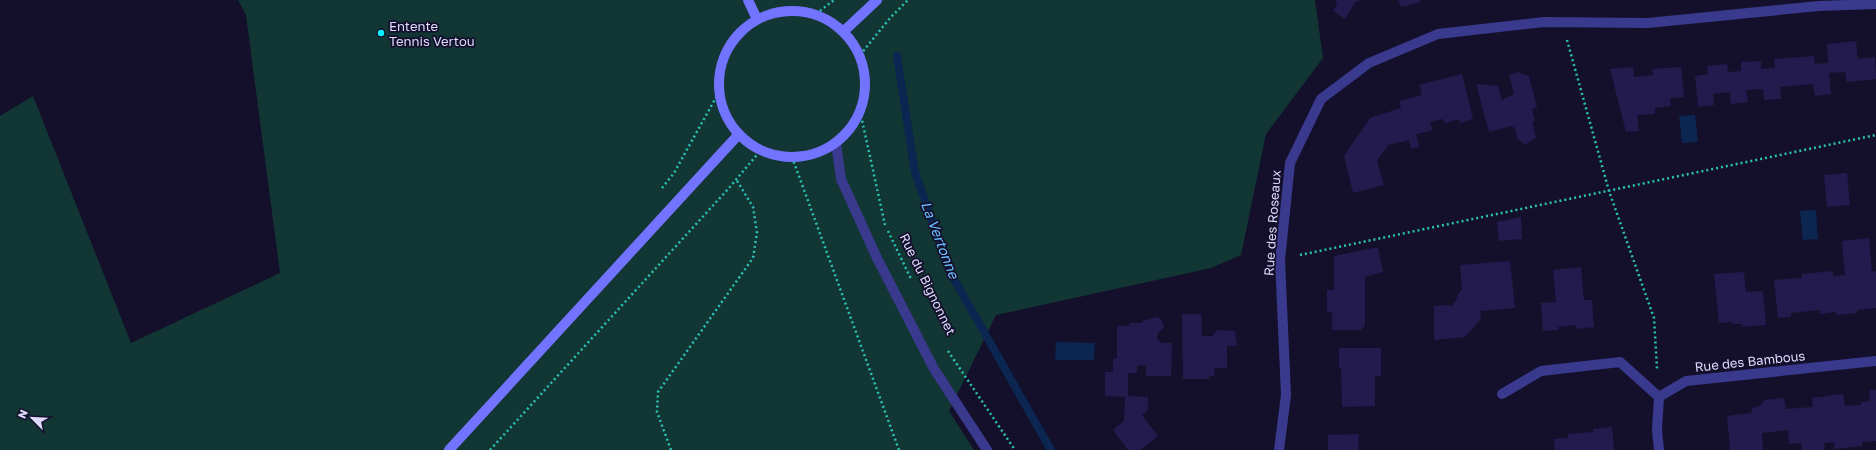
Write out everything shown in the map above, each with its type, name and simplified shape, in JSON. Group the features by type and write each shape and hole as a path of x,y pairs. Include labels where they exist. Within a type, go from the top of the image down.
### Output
{"main road":[{"path":"748,0 757,19"},
{"path":"844,31 877,0"},
{"path":"796,10 816,14 831,21 844,31 853,42 860,55 865,74 865,93 860,111 850,129 836,143 815,153 792,157 782,157 761,150 749,143 739,134 726,115 719,92 719,75 724,58 732,42 743,29 757,19 776,12 796,10"},
{"path":"449,450 739,134"}],"street":[{"name":"Rue des Roseaux","path":"1279,450 1286,395 1280,260 1290,163 1321,99 1369,62 1438,34 1544,22 1648,23 1819,6 1876,4"},
{"path":"836,143 841,179 877,258 934,369 987,450"},
{"name":"Rue des Bambous","path":"1659,397 1686,381 1876,361"},
{"path":"1502,394 1540,371 1620,362 1659,397 1657,430 1659,450"}],"path":[{"path":"816,14 834,0"},
{"path":"860,55 890,18 908,0"},
{"path":"1562,22 1609,191 1654,318 1659,397"},
{"name":"Rue du Bignonnet","path":"860,111 884,224 912,281"},
{"path":"1280,260 1876,135"},
{"path":"490,450 761,150"},
{"path":"792,157 899,450"},
{"path":"671,450 657,412 658,392 753,258 757,233 752,207 736,179"},
{"name":"Rue du Bignonnet","path":"943,344 1015,450"}],"green space":[{"path":"238,0 1315,0 1323,58 1266,134 1241,255 1211,268 996,315 949,411 974,450 0,450 0,116 33,96 131,343 280,273 246,15"}],"water":[{"path":"1695,115 1698,142 1682,143 1679,116"},
{"path":"1816,210 1818,239 1803,240 1800,211"},
{"path":"1056,342 1095,343 1094,360 1055,360"}],"building":[{"path":"1336,0 1361,0 1355,2 1345,19 1333,11 1337,4"},
{"path":"1398,0 1420,0 1421,2 1401,7"},
{"path":"1856,41 1858,59 1875,57 1876,79 1847,82 1845,72 1829,73 1831,94 1815,96 1813,84 1780,87 1781,99 1764,100 1763,89 1746,90 1748,102 1731,104 1730,92 1713,94 1714,105 1698,107 1695,76 1708,74 1707,66 1727,64 1728,72 1741,71 1741,62 1761,61 1761,69 1775,68 1774,59 1814,56 1815,64 1828,63 1827,44"},
{"path":"1633,67 1634,77 1653,75 1652,69 1681,67 1684,97 1670,98 1671,106 1655,108 1655,114 1637,115 1639,131 1626,132 1610,69"},
{"path":"1518,72 1529,76 1537,107 1532,109 1535,121 1532,122 1536,138 1525,145 1517,138 1515,128 1511,126 1489,132 1476,84 1498,86 1502,100 1514,94 1509,75"},
{"path":"1462,74 1473,119 1460,123 1459,119 1445,123 1443,119 1430,122 1433,130 1416,134 1419,147 1411,149 1409,140 1388,145 1377,161 1384,185 1353,193 1344,156 1370,118 1401,108 1399,101 1422,95 1419,85"},
{"path":"1847,173 1850,205 1827,207 1824,175"},
{"path":"1521,217 1522,239 1499,241 1497,222"},
{"path":"1869,238 1872,272 1876,271 1876,308 1857,310 1857,313 1837,315 1836,312 1820,314 1820,310 1791,313 1791,317 1778,318 1774,280 1802,278 1802,274 1833,271 1833,276 1845,275 1842,241"},
{"path":"1378,247 1383,272 1365,277 1365,326 1360,330 1332,330 1332,312 1327,311 1327,290 1334,290 1334,256"},
{"path":"1510,261 1515,308 1480,311 1481,319 1465,337 1434,340 1434,306 1449,305 1451,307 1458,298 1456,297 1462,289 1460,265"},
{"path":"1581,267 1584,300 1592,300 1594,327 1577,329 1576,325 1558,327 1559,330 1543,331 1541,303 1556,302 1553,270"},
{"path":"1744,272 1746,292 1763,291 1766,325 1743,327 1742,324 1732,324 1732,322 1719,323 1714,274"},
{"path":"1182,314 1201,314 1202,336 1213,336 1217,330 1235,331 1237,346 1227,346 1227,368 1215,368 1214,376 1209,376 1209,379 1183,379"},
{"path":"1158,317 1163,322 1164,327 1158,333 1157,339 1162,343 1172,343 1171,376 1146,376 1146,365 1137,366 1137,373 1128,373 1128,396 1148,397 1148,410 1142,415 1158,436 1140,450 1128,450 1113,430 1124,421 1125,397 1105,396 1105,372 1113,372 1113,359 1117,358 1117,326 1129,326 1129,323 1142,323 1142,321"},
{"path":"1339,348 1381,348 1381,376 1375,377 1375,406 1342,407"},
{"path":"1869,390 1876,390 1876,441 1862,442 1862,446 1835,449 1834,442 1824,443 1825,447 1823,450 1802,450 1801,443 1789,444 1788,430 1762,433 1763,450 1730,450 1727,416 1751,413 1753,408 1760,406 1764,400 1784,398 1786,409 1813,407 1812,398 1843,394 1845,406 1861,405 1861,402 1870,401"},
{"path":"1612,427 1614,450 1555,450 1554,439 1568,438 1568,434 1593,432 1593,429"},
{"path":"1359,434 1358,450 1328,450 1328,435"}],"waterway":[{"name":"La Vertonne","path":"897,56 915,172 950,272 1051,450"}],"place":[{"name":"Entente Tennis Vertou","path":"381,33"}]}
